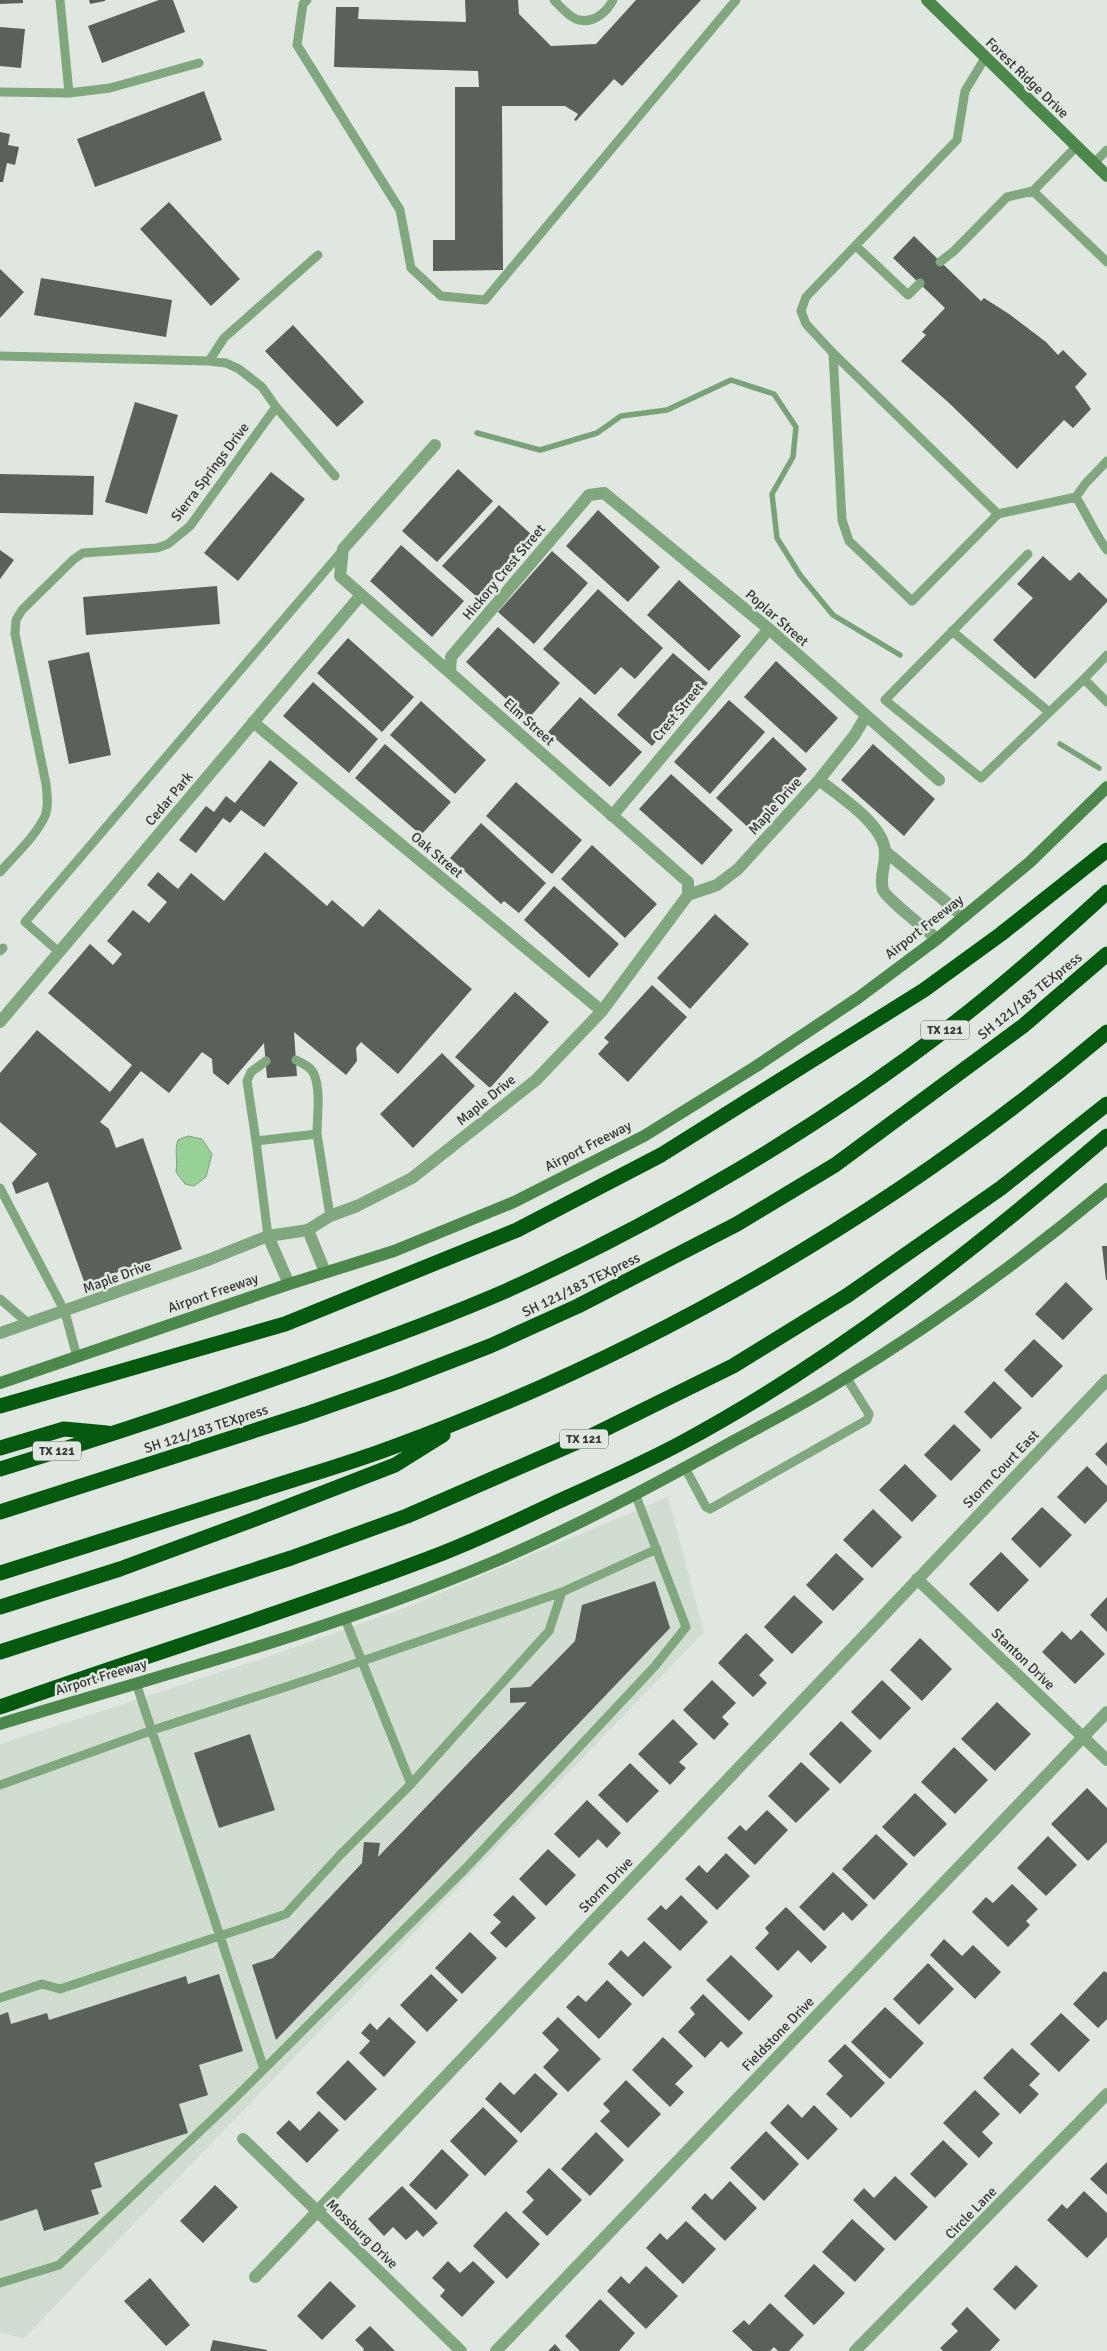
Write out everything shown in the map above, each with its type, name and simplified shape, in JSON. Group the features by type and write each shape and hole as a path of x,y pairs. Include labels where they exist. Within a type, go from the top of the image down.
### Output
{"highway":[{"path":"0,1406 285,1324 517,1230 661,1155 924,990 1001,934 1107,850"},
{"name":"TX 121","path":"0,1469 114,1434 393,1337 507,1290 626,1233 770,1150 876,1082 977,1005 1044,950 1107,892"},
{"name":"SH 121/183 TEXpress","path":"0,1512 388,1386 490,1346 578,1306 737,1224 835,1165 1023,1026 1107,954"},
{"path":"0,1574 392,1448 473,1416 653,1334 824,1238 908,1184 989,1127 1107,1032"},
{"name":"TX 121","path":"0,1652 291,1558 407,1516 572,1445 725,1370 848,1295 1001,1188 1107,1104"},
{"path":"0,1706 321,1598 434,1557 512,1523 682,1442 757,1399 837,1348 918,1291 976,1246 1107,1136"},
{"path":"0,1607 120,1569 394,1465 473,1416"},
{"path":"0,1448 64,1429 114,1434"}],"main road":[{"name":"Forest Ridge Drive","path":"927,0 1107,176"},
{"name":"Airport Freeway","path":"0,1383 394,1250 514,1202 644,1136 763,1062 858,998 937,939 1030,862 1107,787"},
{"name":"Airport Freeway","path":"0,1724 345,1619 491,1563 636,1496 846,1377 951,1309 1066,1223 1107,1189"}],"street":[{"path":"343,549 435,445"},
{"name":"Poplar Street","path":"589,495 604,493 769,629 939,780"},
{"name":"Hickory Crest Street","path":"450,672 452,657 589,495"},
{"name":"Elm Street","path":"343,549 340,576 688,882 688,895"},
{"name":"Cedar Park","path":"0,1022 361,595"},
{"name":"Crest Street","path":"612,816 769,629"},
{"name":"Maple Drive","path":"0,1333 65,1312 268,1236 308,1230 330,1216 357,1206 412,1178 536,1080 602,1011 688,895 717,885 738,870 819,780 854,736 866,716"},
{"name":"Oak Street","path":"253,722 602,1011"},
{"path":"819,780 869,820 880,837 885,852 881,875 884,892 937,939"},
{"path":"885,852 964,917"},
{"path":"308,1230 325,1272"},
{"path":"268,1236 289,1284"},
{"name":"Storm Court East","path":"917,1579 1107,1380"},
{"name":"Stanton Drive","path":"917,1579 1107,1760"},
{"name":"Storm Drive","path":"254,2277 917,1579"},
{"name":"Fieldstone Drive","path":"496,2351 1107,1712"},
{"name":"Circle Lane","path":"855,2351 1107,2094"},
{"name":"Mossburg Drive","path":"243,2139 461,2351"}],"lane":[{"path":"60,0 69,93"},
{"path":"307,0 303,4 298,45 400,210 411,268 441,296 485,300 736,0"},
{"path":"554,0 575,19 586,20 599,17 613,0"},
{"path":"985,58 965,92 956,140 806,297 801,311 806,324 834,353 998,514"},
{"path":"0,92 69,93 110,88 199,63"},
{"path":"940,262 954,251 1007,197 1033,191 1077,146"},
{"path":"1094,163 1107,150"},
{"path":"1033,191 1107,262"},
{"path":"856,246 908,295 920,283"},
{"path":"210,361 224,338 318,255"},
{"path":"834,353 842,520 849,541 912,601 998,514 1076,497 1085,484 1107,462"},
{"path":"0,356 210,361 226,364 239,369 262,387 276,407 336,476"},
{"name":"Sierra Springs Drive","path":"0,872 31,836 45,815 47,804 46,784 15,634 16,620 22,610 74,558 83,553 156,548 168,544 190,526 276,407"},
{"path":"1076,497 1092,523 1098,538 1107,550"},
{"path":"59,952 25,922 343,549"},
{"path":"1028,554 885,700 982,778 1107,655"},
{"path":"952,631 1049,712"},
{"path":"1084,679 1107,702"},
{"path":"296,1060 306,1064 314,1073 318,1134 330,1216"},
{"path":"266,1061 251,1072 247,1081 268,1236"},
{"path":"256,1141 318,1134"},
{"path":"0,1188 65,1312 76,1357"},
{"path":"0,1299 29,1324"},
{"path":"685,1468 706,1507 710,1509 867,1420 869,1414 846,1377"},
{"path":"0,2284 59,2265 264,2069 466,1869 655,1666 686,1627 636,1496"},
{"path":"0,1785 153,1730 275,1691 562,1592 656,1549"},
{"path":"0,1998 42,1984 60,1989 286,1914 410,1784 549,1631 562,1592"},
{"path":"345,1619 410,1784"},
{"path":"136,1683 264,2069"}],"shaded area":[{"path":"188,1136 202,1139 212,1154 206,1177 194,1186 185,1184 176,1172 178,1140"},
{"path":"668,1497 704,1632 24,2338 0,2333 0,1744 267,1657 410,1606"}],"building":[{"path":"0,0 23,0 23,3 0,4"},
{"path":"89,0 105,0 105,1 90,4"},
{"path":"159,0 173,0 185,32 102,63 88,26"},
{"path":"465,0 518,0 519,14 551,46 596,44 636,0 701,0 622,86 614,79 576,121 574,120 578,114 565,106 502,106 503,270 433,271 433,240 455,240 455,87 479,87 478,71 334,67 336,7 359,7 358,19 466,22"},
{"path":"0,27 25,29 21,68 0,66"},
{"path":"204,91 222,140 95,187 77,139"},
{"path":"0,132 10,134 8,145 19,147 15,165 7,163 3,182 0,182"},
{"path":"169,202 240,279 211,306 140,229"},
{"path":"914,236 981,301 984,298 1009,314 1046,342 1058,355 1063,350 1087,374 1075,387 1091,409 1073,428 1064,420 1017,469 948,402 901,361 926,335 922,332 945,308 893,258"},
{"path":"0,269 24,292 0,318"},
{"path":"41,278 172,300 166,337 34,315"},
{"path":"293,325 364,402 337,427 265,351"},
{"path":"135,402 178,415 147,514 105,502"},
{"path":"458,469 493,501 437,562 402,531"},
{"path":"271,472 305,499 238,581 204,553"},
{"path":"0,474 94,476 93,515 0,513"},
{"path":"499,505 533,536 477,597 442,566"},
{"path":"598,510 660,567 628,602 566,546"},
{"path":"401,545 464,601 432,637 370,581"},
{"path":"0,550 14,560 0,579"},
{"path":"552,551 588,583 534,644 498,612"},
{"path":"1043,556 1070,581 1079,572 1107,599 1107,602 1035,679 993,640 1033,598 1017,584"},
{"path":"679,580 741,636 709,671 647,615"},
{"path":"217,586 220,624 86,635 83,597"},
{"path":"598,589 663,648 635,679 621,667 595,695 543,649"},
{"path":"498,627 560,683 528,719 466,662"},
{"path":"348,638 414,697 382,732 317,673"},
{"path":"89,652 111,755 69,764 48,661"},
{"path":"673,653 708,683 652,746 617,715"},
{"path":"776,661 838,718 806,753 744,697"},
{"path":"313,682 378,739 349,773 283,716"},
{"path":"580,697 642,752 610,787 548,732"},
{"path":"729,700 765,732 710,794 674,762"},
{"path":"421,701 486,760 455,794 390,735"},
{"path":"773,737 807,769 751,830 716,798"},
{"path":"385,744 451,802 421,835 355,778"},
{"path":"873,744 935,799 904,836 841,780"},
{"path":"270,760 298,783 264,827 241,810 230,823 223,818 196,853 179,840 206,806 214,812 226,796 235,803"},
{"path":"671,774 733,830 702,865 639,809"},
{"path":"516,782 582,840 552,874 486,816"},
{"path":"481,823 546,883 519,913 504,901 501,904 450,858"},
{"path":"592,845 657,904 625,938 561,879"},
{"path":"265,852 327,906 332,900 363,927 379,909 472,989 398,1074 361,1042 356,1048 357,1061 346,1075 294,1032 297,1076 267,1078 264,1043 228,1085 213,1073 212,1059 202,1052 169,1093 141,1071 100,1122 109,1129 116,1148 143,1138 182,1249 85,1284 48,1182 16,1194 12,1183 37,1154 0,1122 0,1073 37,1030 110,1092 132,1065 48,993 90,944 113,965 122,954 107,941 133,910 149,923 167,902 147,885 158,872 178,889 191,873 224,901"},
{"path":"554,886 619,944 589,978 524,920"},
{"path":"715,914 749,944 690,1009 657,978"},
{"path":"652,985 687,1017 628,1082 598,1054 609,1042 604,1038"},
{"path":"515,992 549,1022 490,1088 455,1057"},
{"path":"442,1053 475,1086 413,1148 380,1114"},
{"path":"1102,1246 1107,1246 1107,1280 1106,1280"},
{"path":"1066,1282 1093,1309 1063,1340 1035,1314"},
{"path":"1034,1339 1063,1366 1032,1398 1004,1370"},
{"path":"994,1381 1022,1408 991,1439 964,1412"},
{"path":"954,1424 981,1450 951,1481 924,1455"},
{"path":"1107,1442 1107,1466 1095,1454"},
{"path":"905,1464 937,1496 912,1522 879,1490"},
{"path":"1087,1466 1107,1486 1107,1501 1085,1524 1057,1497"},
{"path":"1042,1507 1072,1535 1040,1568 1011,1539"},
{"path":"873,1509 902,1537 872,1568 843,1540"},
{"path":"1001,1552 1029,1580 998,1612 969,1584"},
{"path":"836,1553 864,1579 833,1611 806,1585"},
{"path":"655,1581 670,1628 276,2040 252,1965 273,1958 362,1863 364,1842 380,1843 378,1857 527,1702 510,1703 510,1688 530,1687 575,1641 582,1605"},
{"path":"794,1595 823,1622 792,1654 764,1627"},
{"path":"1107,1597 1107,1632 1090,1615"},
{"path":"1081,1630 1105,1654 1075,1684 1042,1652 1062,1631 1071,1640"},
{"path":"746,1633 774,1660 759,1675 767,1683 753,1697 718,1663"},
{"path":"920,1638 952,1669 922,1701 890,1670"},
{"path":"712,1680 736,1703 722,1717 729,1724 714,1740 683,1710"},
{"path":"882,1680 911,1708 880,1740 851,1712"},
{"path":"997,1702 1031,1734 995,1771 961,1739"},
{"path":"673,1719 698,1744 679,1762 686,1768 670,1785 638,1754"},
{"path":"841,1721 872,1751 840,1784 809,1754"},
{"path":"250,1734 275,1810 219,1828 194,1753"},
{"path":"954,1747 988,1780 955,1814 921,1782"},
{"path":"801,1762 830,1789 796,1823 768,1796"},
{"path":"630,1763 659,1791 627,1823 598,1795"},
{"path":"1087,1788 1107,1808 1107,1842 1088,1861 1051,1824"},
{"path":"915,1793 947,1824 914,1857 882,1827"},
{"path":"587,1800 621,1833 607,1848 598,1839 579,1858 554,1834"},
{"path":"767,1810 788,1830 755,1865 727,1838 740,1825 746,1831"},
{"path":"876,1834 908,1864 874,1900 842,1869"},
{"path":"1048,1836 1077,1865 1046,1896 1017,1868"},
{"path":"548,1849 576,1875 546,1906 519,1879"},
{"path":"726,1853 750,1876 717,1910 685,1879 699,1865 707,1873"},
{"path":"833,1872 868,1905 852,1921 843,1912 824,1931 799,1907"},
{"path":"1012,1884 1038,1909 1026,1921 1030,1925 1008,1947 972,1912 986,1897 993,1903"},
{"path":"513,1895 536,1918 506,1948 490,1933 501,1922 493,1915"},
{"path":"681,1895 708,1922 680,1951 647,1919 661,1905 666,1910"},
{"path":"786,1907 827,1947 811,1963 798,1950 778,1971 755,1948 769,1933 765,1928"},
{"path":"470,1932 497,1958 462,1994 435,1968"},
{"path":"944,1939 962,1956 973,1945 1001,1972 975,1999 930,1955"},
{"path":"644,1941 672,1967 643,1997 608,1964 621,1950 628,1957"},
{"path":"731,1955 773,1996 749,2021 706,1980"},
{"path":"928,1963 954,1989 919,2025 893,1999"},
{"path":"1104,1971 1107,1973 1107,2019 1098,2028 1073,2004"},
{"path":"219,1974 243,2051 199,2065 208,2095 179,2104 188,2133 94,2163 102,2187 91,2190 99,2214 44,2231 37,2209 0,2221 0,2015 8,2012 11,2024 47,2013 49,2020 186,1976 188,1984"},
{"path":"431,1974 458,2000 427,2032 400,2005"},
{"path":"607,1980 632,2004 599,2039 566,2007 578,1995 586,2002"},
{"path":"703,1994 743,2033 728,2048 721,2041 705,2058 678,2032 695,2014 690,2008"},
{"path":"885,2007 924,2043 890,2079 851,2042"},
{"path":"1061,2013 1090,2040 1059,2072 1030,2044"},
{"path":"389,2017 416,2042 384,2077 359,2053 370,2041 361,2033 370,2023 377,2030"},
{"path":"558,2017 601,2059 568,2092 543,2067 559,2050 542,2033"},
{"path":"663,2037 693,2066 675,2084 684,2092 670,2107 632,2070"},
{"path":"845,2044 885,2083 851,2118 826,2094 843,2076 828,2061"},
{"path":"1012,2048 1040,2074 1029,2085 1039,2094 1020,2114 983,2078"},
{"path":"348,2060 377,2089 345,2121 316,2093"},
{"path":"535,2073 558,2094 521,2133 485,2099 500,2082 514,2095"},
{"path":"626,2080 661,2114 628,2148 600,2121 610,2111 603,2104"},
{"path":"975,2090 1000,2114 982,2132 993,2143 979,2158 943,2123"},
{"path":"788,2104 802,2118 814,2105 838,2129 808,2160 770,2123"},
{"path":"483,2107 518,2141 485,2176 450,2141"},
{"path":"319,2111 339,2130 307,2163 276,2133 289,2120 300,2131"},
{"path":"766,2131 799,2164 764,2201 730,2168"},
{"path":"596,2132 624,2160 590,2196 561,2169"},
{"path":"943,2140 968,2164 935,2198 910,2174"},
{"path":"442,2149 469,2175 436,2210 409,2185"},
{"path":"1107,2162 1107,2195 1090,2179"},
{"path":"549,2168 582,2200 547,2236 522,2212 534,2200 526,2192"},
{"path":"895,2176 928,2207 895,2241 853,2200 864,2188 874,2198"},
{"path":"730,2181 757,2208 725,2241 691,2208 705,2193 712,2200"},
{"path":"215,2185 238,2207 203,2243 180,2221"},
{"path":"402,2186 438,2223 423,2237 417,2230 406,2240 393,2227 384,2236 368,2219"},
{"path":"1084,2191 1107,2213 1107,2237 1087,2258 1047,2220 1062,2204 1067,2209"},
{"path":"506,2211 540,2244 507,2279 473,2246"},
{"path":"852,2219 885,2249 855,2282 822,2252"},
{"path":"686,2221 716,2249 683,2284 646,2248 660,2233 667,2240"},
{"path":"448,2261 460,2273 473,2261 495,2282 462,2317 440,2296 445,2290 432,2278"},
{"path":"814,2264 845,2293 814,2325 784,2296"},
{"path":"1016,2265 1038,2286 1015,2310 993,2289"},
{"path":"646,2266 678,2296 646,2329 607,2291 621,2276 629,2284"},
{"path":"150,2278 190,2325 166,2346 124,2301"},
{"path":"330,2281 356,2306 322,2340 297,2316"},
{"path":"600,2299 635,2333 619,2351 580,2351 565,2336"},
{"path":"770,2303 804,2335 789,2351 778,2351 774,2347 770,2351 753,2351 732,2331 744,2320 749,2325"},
{"path":"967,2307 1000,2340 990,2351 943,2351 940,2348 958,2331 951,2324"},
{"path":"370,2326 395,2351 363,2351 364,2349 355,2340"},
{"path":"213,2340 267,2350 267,2351 210,2351"},
{"path":"555,2344 561,2351 548,2351"}],"waterway":[{"path":"477,433 540,450 597,433 621,416 667,410 731,380 774,394 796,427 793,457 772,494 777,538 800,575 833,615 900,655"},
{"path":"1060,744 1099,768"}]}
